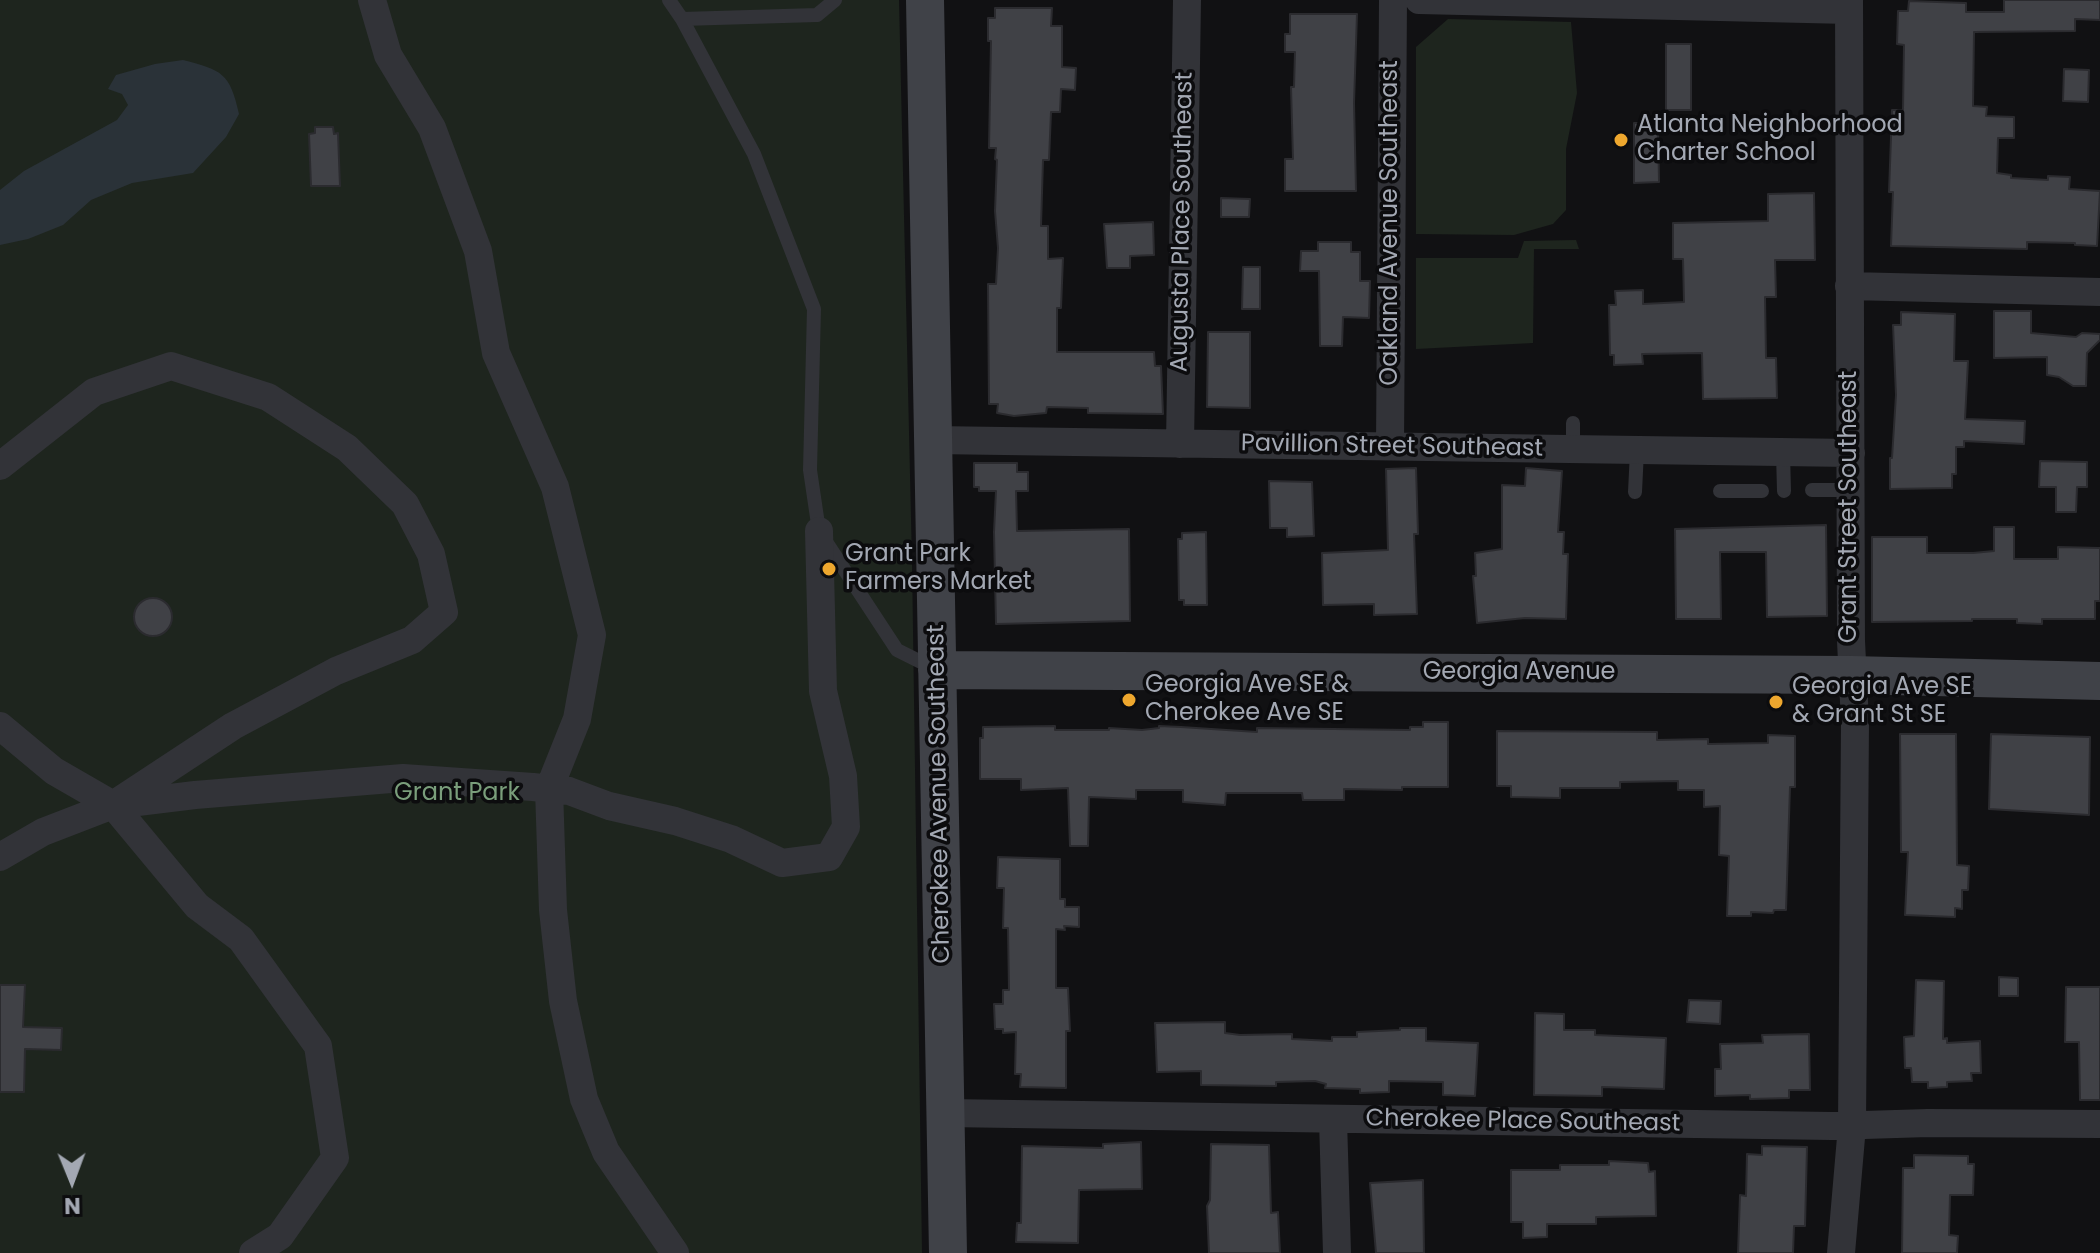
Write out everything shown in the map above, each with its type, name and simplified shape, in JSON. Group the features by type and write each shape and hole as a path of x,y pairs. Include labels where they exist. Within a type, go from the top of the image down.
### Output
{"street":[{"path":"372,0 388,55 432,128 478,251 496,353 555,487 592,635 577,719 549,789 553,910 563,1001 584,1099 606,1152 675,1253"},
{"name":"Cherokee Avenue Southeast","path":"925,0 948,1253"},
{"name":"Augusta Place Southeast","path":"1180,444 1187,0"},
{"name":"Oakland Avenue Southeast","path":"1390,446 1393,0"},
{"path":"1419,0 1849,5"},
{"name":"Grant Street Southeast","path":"1841,1253 1852,1126 1855,722 1851,675 1849,5"},
{"path":"1849,286 2100,292"},
{"path":"0,466 94,392 171,366 268,397 347,448 405,504 431,554 444,612 412,640 336,671 233,726 113,805 43,832 0,857"},
{"name":"Pavillion Street Southeast","path":"933,440 1390,446 1573,436 1637,451 1851,453"},
{"path":"113,805 403,778 569,791 609,806 675,821 731,839 782,863 829,857 846,827 843,776 823,691 819,531"},
{"name":"Georgia Avenue","path":"937,670 1851,675 2100,681"},
{"path":"0,726 54,771 113,805 197,906 241,939 318,1046 335,1158 280,1236 253,1253"},
{"name":"Cherokee Place Southeast","path":"946,1113 1852,1126 2100,1124"},
{"path":"1333,1120 1337,1253"}],"lane":[{"path":"669,0 754,154 814,309 810,470 819,531 897,650 937,670"},
{"path":"682,19 817,15 835,0"},
{"path":"1635,492 1637,451"},
{"path":"1783,453 1784,491"},
{"path":"1812,490 1851,490"},
{"path":"1720,491 1762,491"}],"green space":[{"name":"Grant Park","path":"0,0 899,0 912,561 922,1253 0,1253"},
{"path":"1448,19 1571,22 1577,93 1566,149 1566,210 1553,224 1514,235 1416,234 1416,47"},
{"path":"1576,240 1579,249 1534,249 1533,343 1416,349 1416,258 1518,258 1524,241"}],"shaded area":[{"path":"183,60 222,75 232,90 239,114 226,137 193,173 132,183 91,200 63,225 28,239 0,245 0,190 24,171 117,120 128,105 122,94 108,89 116,75"}],"building":[{"path":"2004,0 2100,0 2100,20 2075,19 2075,31 1974,32 1973,106 1987,107 1986,116 2014,117 2014,138 1998,138 1997,173 2011,175 2011,178 2048,180 2048,176 2070,177 2069,189 2100,191 2097,246 2027,242 2027,249 1891,246 1892,110 1903,110 1904,45 1897,44 1898,11 1908,11 1909,1 1966,3 1966,12 2004,12"},
{"path":"995,8 1052,8 1051,26 1062,26 1062,67 1076,68 1075,90 1061,89 1060,112 1051,112 1049,160 1043,160 1041,226 1048,226 1048,259 1063,258 1061,308 1057,308 1057,352 1154,352 1155,366 1161,366 1163,414 1088,413 1088,408 1047,407 1046,413 1014,416 997,413 998,404 989,404 988,284 996,284 998,248 996,148 989,148 991,41 988,41 988,18 995,18"},
{"path":"1290,14 1357,14 1354,103 1356,191 1285,191 1285,159 1293,159 1291,87 1294,87 1295,52 1285,52 1285,34 1290,34"},
{"path":"1666,44 1691,44 1691,110 1666,110"},
{"path":"2064,69 2089,70 2088,102 2063,101"},
{"path":"1634,123 1658,123 1659,182 1634,183"},
{"path":"315,127 333,127 334,134 338,133 340,186 311,186 309,134 315,133"},
{"path":"1814,193 1815,260 1775,260 1776,297 1765,297 1766,358 1776,358 1777,398 1703,399 1702,353 1642,354 1643,364 1614,365 1614,355 1610,355 1609,305 1616,305 1615,291 1643,290 1643,304 1684,302 1683,259 1673,259 1673,223 1768,221 1768,194"},
{"path":"1221,198 1250,199 1249,217 1221,217"},
{"path":"1153,222 1154,255 1130,256 1130,268 1107,268 1104,224"},
{"path":"1318,242 1351,242 1351,252 1360,252 1360,281 1370,281 1369,318 1343,317 1342,346 1320,346 1319,271 1300,271 1301,251 1318,251"},
{"path":"1243,267 1260,267 1260,309 1242,309"},
{"path":"1994,311 2031,311 2031,333 2076,337 2082,333 2100,334 2100,340 2087,353 2086,386 2073,386 2059,377 2047,375 2047,357 1994,358"},
{"path":"1901,312 1955,314 1954,361 1968,361 1965,419 2025,421 2024,444 1964,441 1964,447 1956,447 1956,474 1952,474 1952,488 1890,489 1896,395 1893,325 1901,325"},
{"path":"1208,332 1250,332 1250,408 1207,407"},
{"path":"2040,461 2087,462 2087,487 2077,487 2076,512 2056,512 2056,487 2039,487"},
{"path":"974,463 1017,463 1017,472 1028,472 1028,491 1016,491 1017,531 1129,529 1130,621 996,624 996,491 979,491 979,487 974,487"},
{"path":"1416,468 1418,534 1414,534 1417,614 1374,615 1374,604 1323,605 1322,553 1388,550 1386,469"},
{"path":"1526,468 1562,471 1558,532 1564,532 1563,554 1568,554 1566,619 1525,618 1477,623 1473,576 1476,576 1475,553 1502,549 1502,485 1525,486"},
{"path":"1269,481 1312,482 1314,536 1287,537 1287,528 1270,528"},
{"path":"1826,525 1827,616 1767,617 1766,552 1720,552 1721,619 1676,619 1675,529"},
{"path":"1994,527 2014,527 2014,559 2058,559 2058,547 2100,548 2100,601 2095,601 2095,619 2042,619 2042,624 2017,623 2017,619 1872,622 1872,537 1927,537 1927,553 1973,553 1994,551"},
{"path":"1206,532 1207,605 1184,605 1184,600 1179,600 1178,539 1182,539 1182,533"},
{"path":"153,598 167,603 172,617 167,631 153,636 139,631 134,617 139,603"},
{"path":"1423,722 1448,722 1448,787 1344,789 1344,800 1303,800 1302,793 1226,793 1225,805 1183,802 1183,790 1136,790 1136,799 1089,797 1088,846 1070,846 1068,788 1021,790 1021,779 980,779 983,727 1142,730 1159,726 1257,732 1257,728 1410,730 1410,727 1423,727"},
{"path":"1497,731 1657,732 1657,740 1708,739 1708,744 1768,743 1768,735 1795,736 1795,787 1790,787 1786,910 1751,912 1751,916 1727,916 1729,856 1719,855 1720,806 1704,807 1704,790 1678,790 1678,781 1620,782 1620,788 1560,788 1560,798 1511,797 1511,786 1497,786"},
{"path":"1900,734 1956,734 1957,865 1969,866 1968,890 1962,890 1962,909 1955,908 1955,917 1905,915 1908,852 1901,852"},
{"path":"1991,734 2090,737 2089,815 1989,809"},
{"path":"998,857 1060,859 1060,899 1065,899 1065,907 1079,907 1079,927 1056,929 1056,988 1068,988 1070,1031 1066,1031 1066,1088 1020,1087 1021,1074 1015,1074 1016,1032 1003,1033 1003,1029 995,1029 994,1004 1003,1004 1003,990 1009,990 1008,928 1003,928 1004,888 997,888"},
{"path":"1999,977 2018,978 2018,996 1999,996"},
{"path":"1916,980 1944,981 1943,1039 1947,1038 1947,1043 1980,1041 1981,1073 1971,1073 1972,1081 1947,1082 1947,1087 1928,1088 1928,1082 1912,1082 1911,1068 1905,1068 1904,1037 1914,1036"},
{"path":"0,985 25,985 23,1027 62,1028 61,1050 25,1049 24,1092 0,1092"},
{"path":"2066,987 2100,987 2100,1100 2080,1100 2079,1042 2065,1042"},
{"path":"1689,1000 1721,1001 1720,1024 1687,1022"},
{"path":"1535,1013 1564,1014 1564,1030 1595,1030 1595,1035 1666,1038 1664,1089 1602,1087 1602,1096 1534,1095"},
{"path":"1225,1022 1225,1033 1240,1035 1292,1034 1292,1039 1332,1041 1332,1037 1357,1037 1357,1032 1426,1028 1426,1041 1478,1043 1475,1096 1443,1095 1443,1082 1389,1081 1389,1092 1360,1093 1360,1089 1325,1088 1326,1084 1315,1081 1276,1082 1276,1086 1201,1085 1201,1071 1157,1072 1155,1023"},
{"path":"1809,1034 1810,1090 1789,1090 1789,1098 1715,1096 1715,1069 1721,1069 1720,1044 1763,1043 1762,1035"},
{"path":"1141,1142 1142,1189 1079,1190 1078,1243 1016,1242 1017,1223 1021,1223 1022,1146 1103,1148 1103,1144"},
{"path":"1211,1144 1269,1145 1271,1213 1278,1212 1280,1253 1209,1253 1207,1206 1210,1200"},
{"path":"1762,1146 1807,1147 1805,1226 1794,1226 1793,1253 1738,1253 1740,1195 1746,1196 1747,1154 1762,1155"},
{"path":"1914,1155 1968,1156 1968,1164 1974,1164 1973,1195 1950,1195 1949,1235 1958,1236 1957,1253 1902,1253 1903,1168 1914,1168"},
{"path":"1609,1161 1648,1163 1649,1172 1655,1171 1656,1216 1596,1217 1596,1224 1547,1224 1547,1237 1523,1238 1523,1222 1511,1222 1511,1170 1560,1170 1560,1165 1609,1165"},
{"path":"1423,1180 1424,1253 1376,1253 1370,1183"}],"place":[{"name":"Atlanta Neighborhood Charter School","path":"1621,140"},
{"name":"Grant Park Farmers Market","path":"829,569"},
{"name":"Georgia Ave SE & Cherokee Ave SE","path":"1129,700"},
{"name":"Georgia Ave SE & Grant St SE","path":"1776,702"}]}
